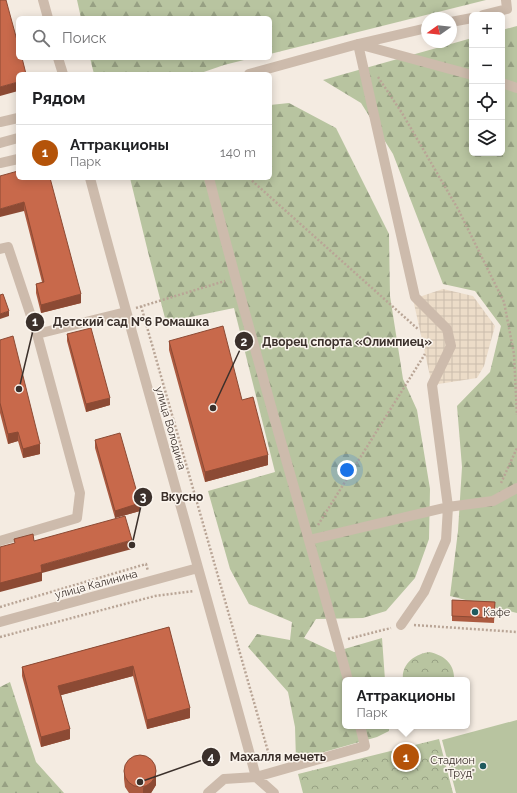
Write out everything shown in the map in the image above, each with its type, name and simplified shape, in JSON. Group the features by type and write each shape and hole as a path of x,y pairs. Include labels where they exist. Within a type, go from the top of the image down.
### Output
{"street":[{"path":"43,0 47,16"},
{"path":"496,12 508,9 506,0"},
{"path":"457,21 469,19"},
{"path":"256,72 358,44 421,29"},
{"path":"358,44 469,74"},
{"path":"358,44 415,297 447,329 451,346 432,385 448,506 446,540 424,592 401,625"},
{"path":"59,60 62,72"},
{"path":"505,84 517,88"},
{"path":"0,122 16,118"},
{"path":"0,143 16,139"},
{"path":"0,164 16,159"},
{"name":"улица Володина","path":"91,180 256,776"},
{"path":"210,180 234,278 310,540 347,677"},
{"path":"0,249 8,247 38,334 80,493 77,518 0,541"},
{"path":"38,334 126,312"},
{"path":"310,540 448,506 493,501 517,488"},
{"name":"улица Калинина","path":"0,622 198,568"},
{"path":"208,793 224,779 256,776 365,746 361,729"},
{"path":"256,776 274,793"},
{"path":"228,788 237,778"}],"path":[{"path":"378,75 458,209 504,302 514,354 517,415"},
{"path":"251,180 419,330"},
{"path":"126,312 141,306 234,278"},
{"path":"141,306 274,771"},
{"path":"310,540 425,354"},
{"path":"493,501 517,448"},
{"path":"0,637 155,596 205,590 221,586"},
{"path":"337,642 401,625 440,626 517,632"}],"green space":[{"path":"77,0 486,0 438,12 421,12 421,16 272,54 272,16 81,16"},
{"path":"517,26 517,613 450,596 458,531 462,467 457,406 490,372 501,326 475,291 443,284 393,154 361,103 323,80 437,48 457,48 457,42 469,39 469,156 505,156 505,29"},
{"path":"90,60 244,60 204,72 94,72"},
{"path":"289,103 336,128 389,234 390,296 403,379 417,410 430,489 429,539 415,578 386,611 363,618 316,619 304,638 334,652 382,638 385,677 342,677 342,729 389,729 389,731 377,737 296,760 295,727 288,692 248,647 257,634 290,640 292,622 249,604 230,569 208,491 275,472 234,308 166,322 130,180 272,180 272,105"},
{"path":"424,653 434,653 448,661 453,669 454,677 403,677 404,669 410,661"},
{"path":"10,682 36,762 64,793 0,793 0,687"},
{"name":"Стадион \"Труд\"","path":"517,720 517,793 456,793 442,740"},
{"path":"439,739 453,793 303,793 298,774"}],"shaded area":[{"path":"443,289 473,296 495,326 484,366 477,378 432,385 413,299"}],"building":[{"path":"0,0 6,0 16,37 16,60 22,60 26,72 16,72 16,83 0,87"},
{"path":"16,172 16,180 51,180 81,294 41,305 36,284 44,282 24,202 0,209 0,176"},
{"path":"3,294 9,311 0,314 0,295"},
{"path":"223,326 242,400 253,397 268,455 205,472 169,341"},
{"path":"91,328 110,398 86,404 67,334"},
{"path":"13,336 40,444 23,449 18,432 8,434 0,403 0,340"},
{"path":"120,433 140,503 115,511 95,440"},
{"path":"125,516 132,540 41,565 42,572 0,583 0,547 15,543 14,539 33,534 34,541"},
{"path":"452,600 495,602 494,618 452,616"},
{"path":"169,627 190,708 147,720 133,666 58,686 70,729 41,737 22,667"},
{"path":"137,755 143,755 153,762 156,771 155,777 149,784 143,787 137,787 127,780 124,774 124,768 131,758"}],"place":[{"name":"Детский сад №6 Ромашка","path":"19,389"},
{"name":"Дворец спорта «Олимпиец»","path":"213,408"},
{"name":"Вкусно","path":"132,545"},
{"name":"Кафе","path":"475,612"},
{"name":"Аттракционы","path":"406,757"},
{"name":"Стадион \"Труд\"","path":"483,766"},
{"name":"Махалля мечеть","path":"140,782"}]}
